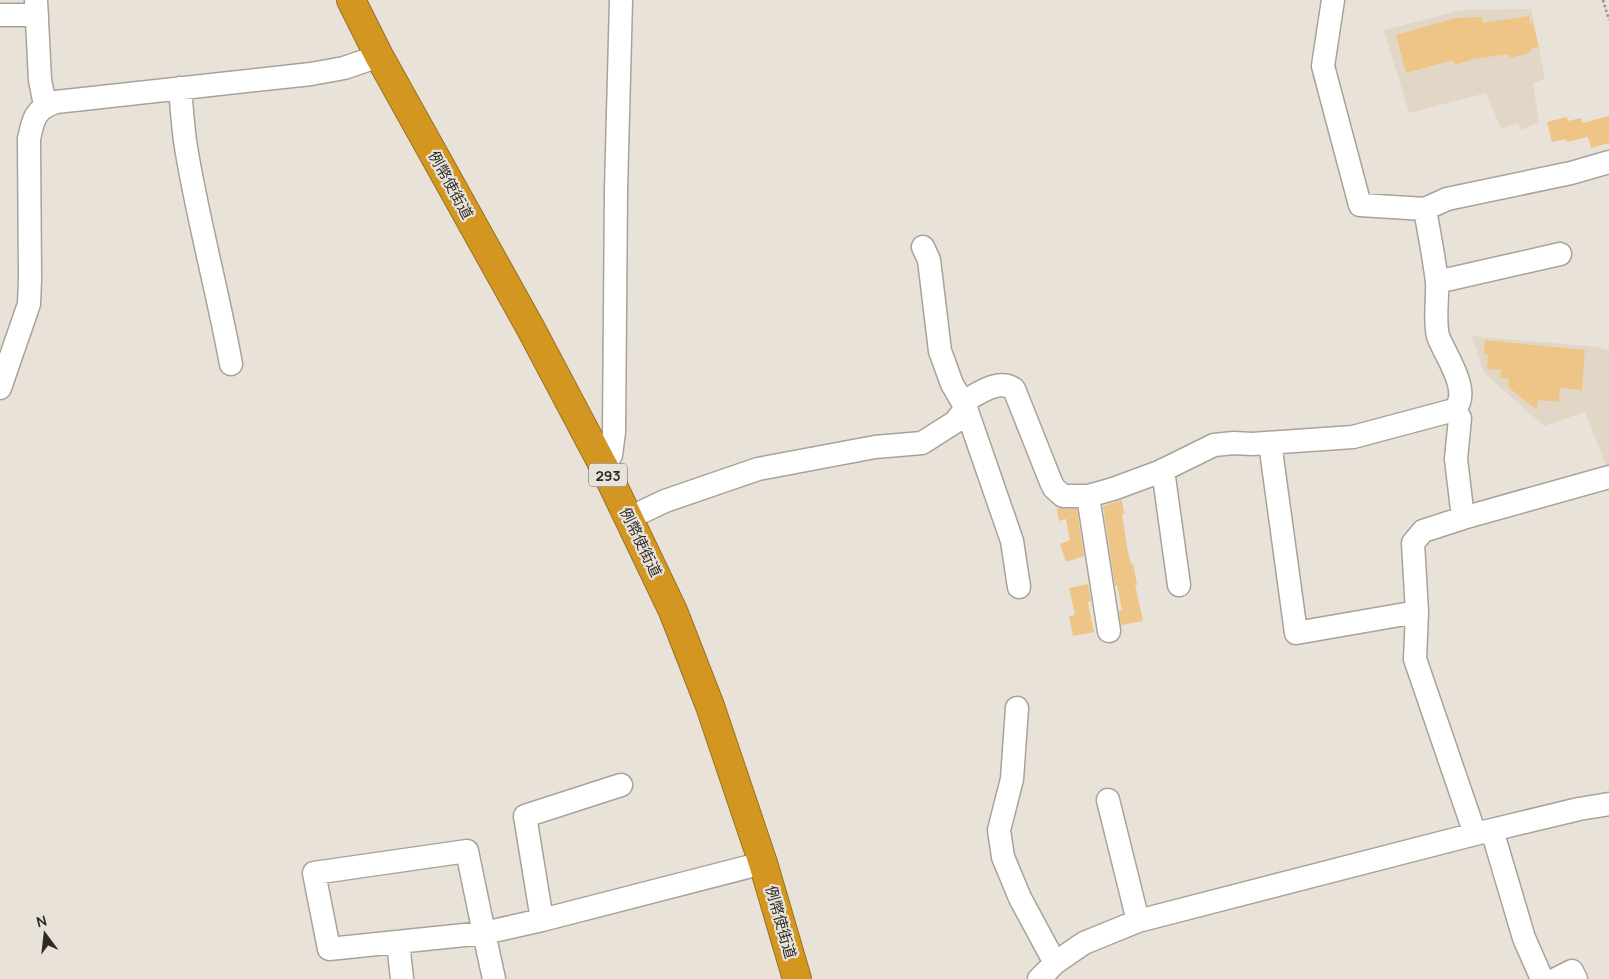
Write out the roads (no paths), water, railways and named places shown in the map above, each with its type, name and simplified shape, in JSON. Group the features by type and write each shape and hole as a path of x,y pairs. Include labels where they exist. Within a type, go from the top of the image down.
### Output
{"highway":[{"name":"例幣使街道","path":"351,0 379,56 531,328 604,467 673,611 694,660 763,863 797,979"}],"street":[{"path":"604,467 611,455 614,432 620,0"},
{"path":"1333,0 1323,66 1360,205 1425,209 1446,199 1571,173 1609,162"},
{"path":"0,15 37,7 40,80 45,105"},
{"path":"2,378 29,304 29,139 36,113 45,105 56,102 311,74 344,68 379,56"},
{"path":"180,88 187,150 198,209 232,364"},
{"path":"629,518 665,501 758,469 875,448 922,443 955,422 965,405 997,386 1004,385 1014,389 1054,488 1063,496 1088,496 1113,489 1163,470 1214,445 1270,443 1353,436 1454,410 1460,402 1460,392 1456,374 1438,334 1437,282 1425,209"},
{"path":"923,248 929,260 940,352 952,384 965,405 1012,541 1019,587"},
{"path":"1437,282 1560,254"},
{"path":"1454,410 1460,418 1456,459 1463,518"},
{"path":"1270,443 1296,633 1417,612"},
{"path":"1163,470 1179,585"},
{"path":"1542,979 1524,938 1415,659 1417,612 1413,543 1423,531 1609,477"},
{"path":"1088,496 1109,631"},
{"path":"1018,708 1012,779 999,830 1003,857 1020,898 1055,963"},
{"path":"542,920 525,816 621,785"},
{"path":"1108,800 1138,921"},
{"path":"1038,979 1055,963 1084,943 1138,921 1484,832 1579,809 1609,804"},
{"path":"494,979 484,933 467,851 314,873 329,949 484,933 542,920 763,863"},
{"path":"398,942 402,979"},
{"path":"1556,979 1572,971 1576,979"}]}
